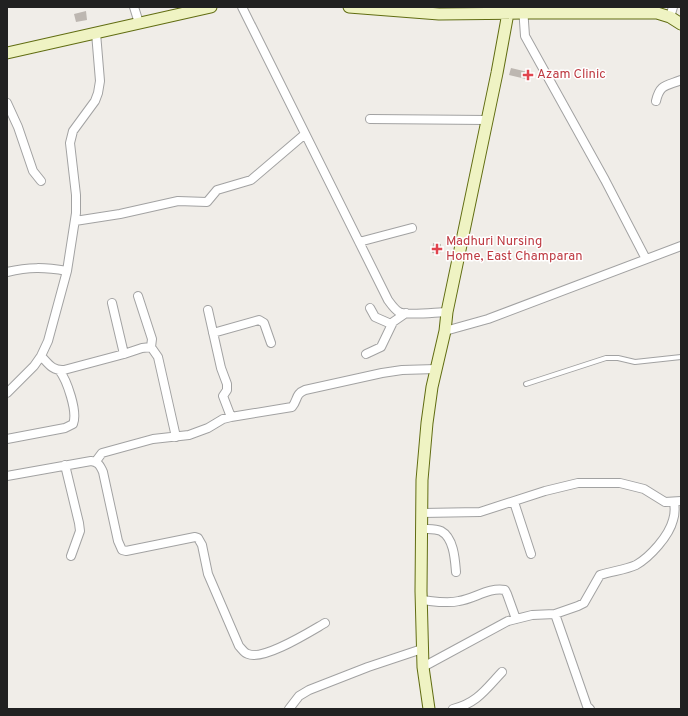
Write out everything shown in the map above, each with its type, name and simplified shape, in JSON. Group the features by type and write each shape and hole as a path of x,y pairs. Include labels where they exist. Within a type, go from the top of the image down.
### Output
{"street":[{"path":"134,7 139,23"},
{"path":"7,53 211,7"},
{"path":"242,7 388,300 399,312 447,312"},
{"path":"349,7 439,14 508,13 523,10 657,14 672,12 681,24"},
{"path":"523,10 525,36 605,180 646,259"},
{"path":"429,709 423,666 421,600 422,480 427,423 436,368 445,331 447,312 508,13"},
{"path":"7,393 34,366 41,356 48,341 66,270 75,221 76,195 70,142 73,131 95,101 98,93 100,81 96,33"},
{"path":"656,101 658,93 662,88 681,80"},
{"path":"7,103 18,127 33,171 41,181"},
{"path":"370,119 487,120"},
{"path":"75,221 120,214 178,201 207,202 217,190 251,180 305,134"},
{"path":"359,242 412,228"},
{"path":"445,331 488,319 681,246"},
{"path":"7,272 34,268 66,270"},
{"path":"138,296 152,339 151,347 158,357 176,437"},
{"path":"112,303 124,354"},
{"path":"370,308 375,317 391,324"},
{"path":"208,310 221,368 228,384 224,396 231,417"},
{"path":"366,354 381,347 391,324 397,318 406,313"},
{"path":"213,333 259,320 264,323 271,343"},
{"path":"59,370 142,348 151,347"},
{"path":"7,439 66,428 73,424 75,415 64,377 59,370 50,366 41,356"},
{"path":"96,461 102,452 153,439 176,437 195,433 208,428 223,419 231,417 292,407 297,394 305,390 382,373 436,368"},
{"path":"7,476 90,460 96,461 101,466 103,472 118,541 122,550 195,537 201,540 208,574 239,646 249,655 257,655 297,640 325,623"},
{"path":"65,465 80,531 71,556"},
{"path":"422,513 480,512 545,491 578,483 595,482 620,483 644,490 665,502 678,502 675,511 677,520 648,555 636,564 600,575 584,603 555,614 532,615 516,619 471,640 423,666"},
{"path":"514,502 531,554"},
{"path":"422,529 436,529 448,538 453,550 456,572"},
{"path":"421,600 444,602 459,601 496,589 505,590 516,619"},
{"path":"555,614 587,706 590,709"},
{"path":"289,709 299,696 309,690 368,667 422,649"},
{"path":"453,709 472,702 479,697 502,672"}],"lane":[{"path":"526,384 606,358 618,358 635,362 681,357"}],"building":[{"path":"86,11 87,20 76,22 74,14"},
{"path":"511,68 532,73 530,80 509,75"},
{"path":"433,243 441,244 440,254 432,253"}],"place":[{"name":"Azam Clinic","path":"528,75"},
{"name":"Madhuri Nursing Home, East Champaran","path":"437,249"}]}
